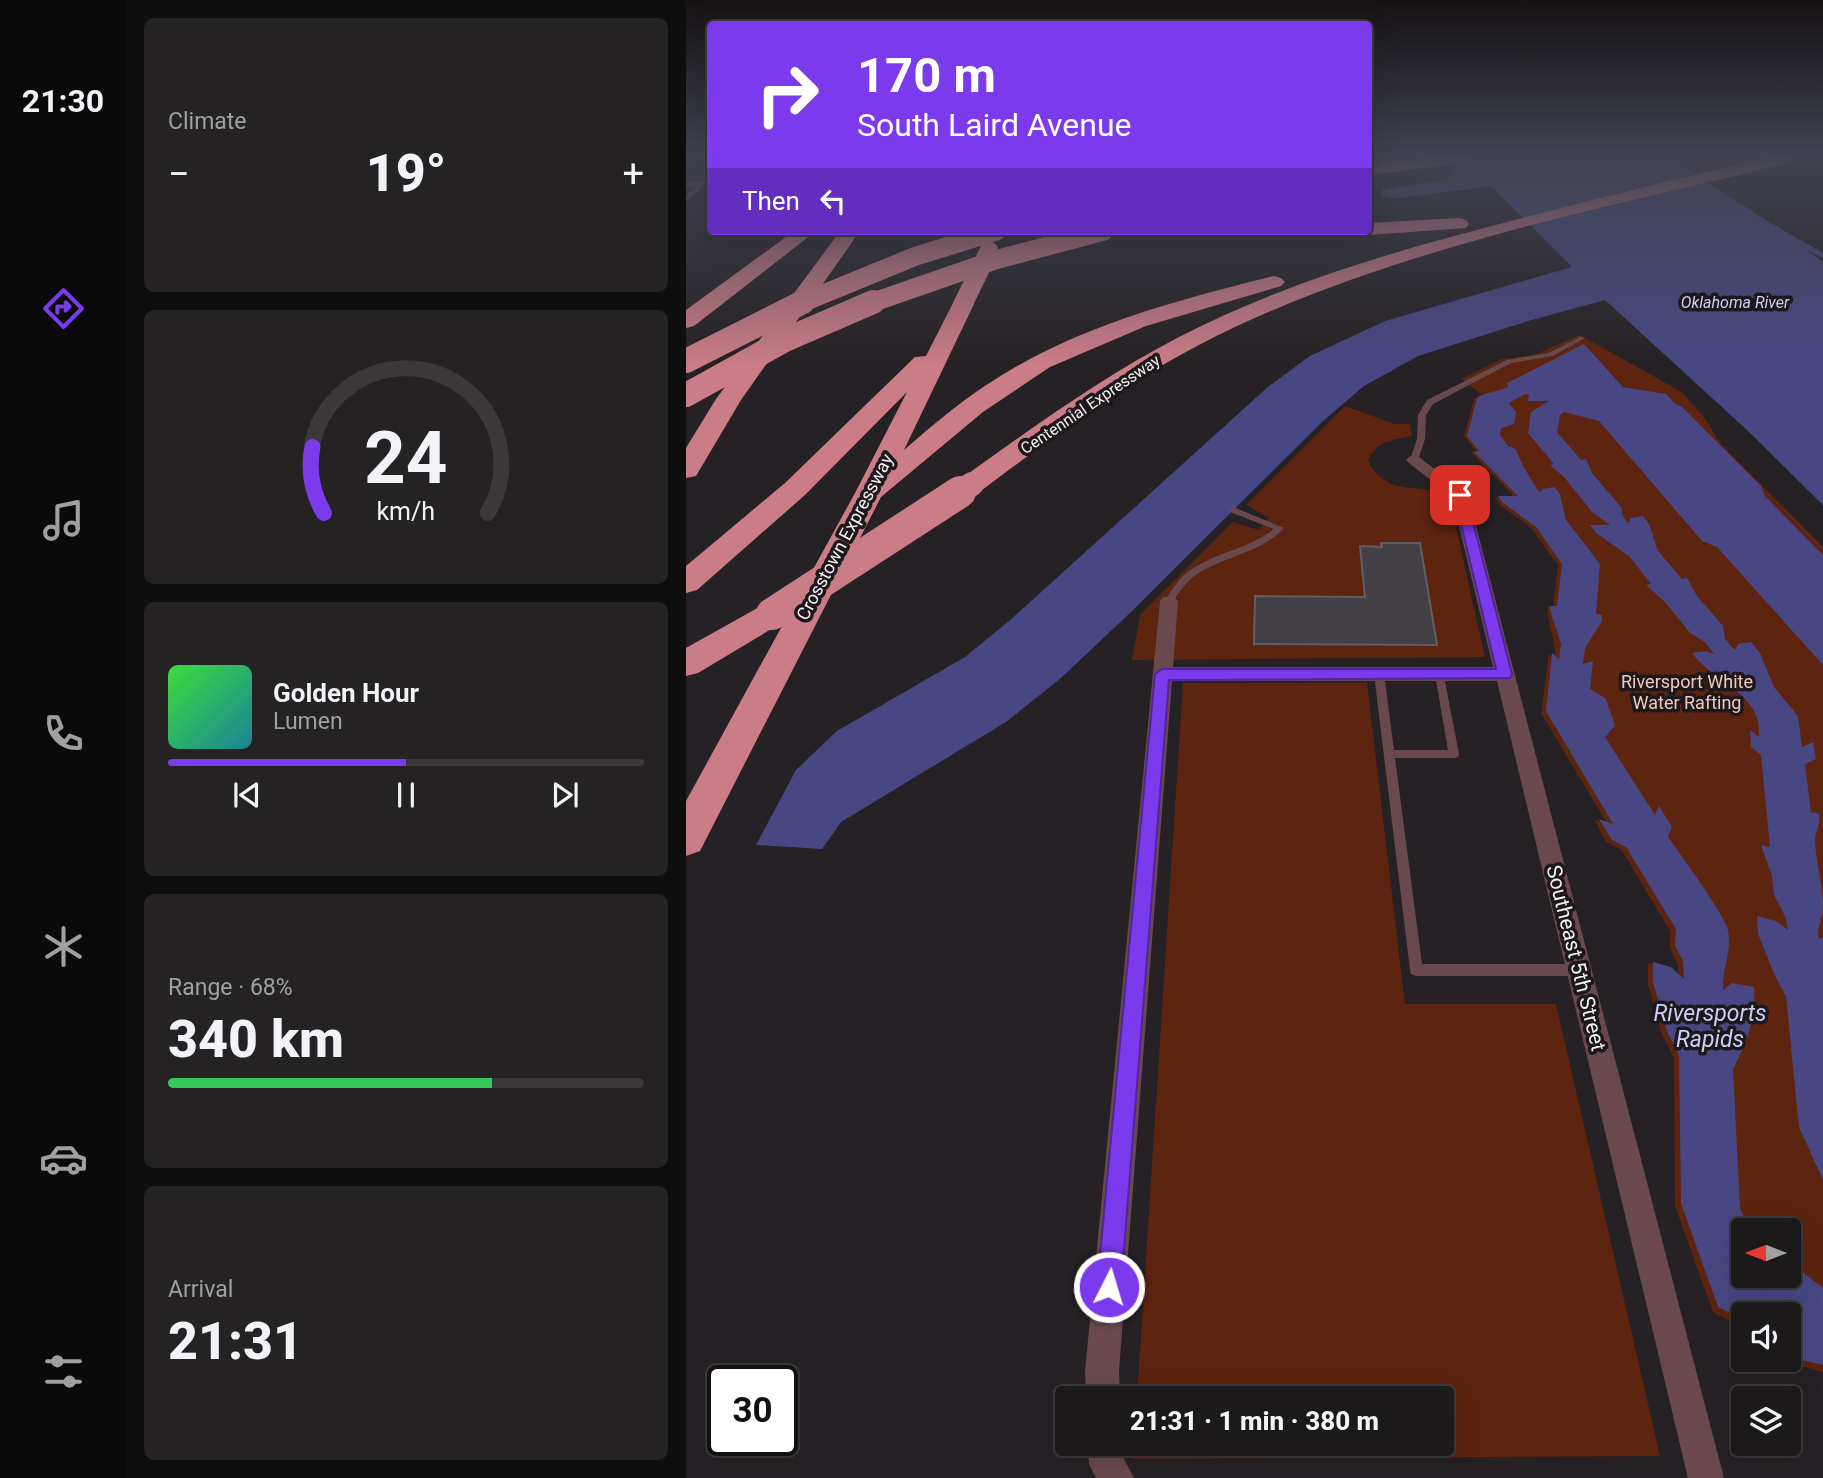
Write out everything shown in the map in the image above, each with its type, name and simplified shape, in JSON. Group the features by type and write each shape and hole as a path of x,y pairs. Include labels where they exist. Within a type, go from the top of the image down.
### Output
{"highway":[{"name":"Centennial Expressway","path":"686,664 855,562 1105,390 1163,355 1220,326 1338,277 1448,243 1491,226"},
{"path":"1372,229 1482,228"},
{"path":"686,321 801,235"},
{"path":"686,470 729,399 847,235"},
{"path":"686,361 823,292 931,250 984,235"},
{"name":"Crosstown Expressway","path":"686,839 869,494 996,235"},
{"path":"686,395 774,345 865,303 980,264 1089,235"},
{"path":"869,494 987,397 1028,370 1091,338 1185,305 1320,271 1448,243"},
{"path":"686,583 831,455 944,341"}],"street":[{"name":"Southeast 5th Street","path":"1413,460 1460,495 1706,1478"},
{"path":"1102,1386 1169,601"},
{"path":"1162,674 1504,674"},
{"path":"1106,1456 1107,1464 1116,1478"}],"lane":[{"path":"1413,460 1422,438 1419,422 1422,412 1430,402 1509,361 1551,355 1578,342"},
{"path":"1169,601 1187,577 1221,557 1264,542 1280,528 1233,510"},
{"path":"1379,674 1416,970 1579,970"},
{"path":"1389,754 1454,754 1440,674"}],"green space":[{"name":"Riversport White Water Rafting","path":"1580,335 1682,392 1704,417 1721,444 1823,547 1823,1372 1801,1366 1801,1302 1731,1302 1731,1322 1713,1312 1675,1206 1674,1058 1661,1032 1648,984 1648,963 1667,968 1679,980 1678,966 1670,947 1670,931 1621,849 1606,842 1595,820 1608,825 1541,713 1549,654 1555,659 1548,606 1553,607 1558,565 1531,528 1500,505 1495,497 1513,496 1471,452 1476,451 1464,436 1474,399 1481,394 1461,379 1501,359 1534,355"},
{"path":"1345,406 1395,424 1410,424 1412,436 1380,445 1368,461 1387,482 1431,490 1450,501 1485,657 1132,660 1140,615 1233,522 1259,530 1269,518 1246,505"},
{"path":"1183,683 1367,683 1405,1004 1556,1004 1660,1456 1133,1459 1133,1456 1454,1456 1454,1386 1138,1386"}],"water":[{"name":"Oklahoma River","path":"1531,226 1776,226 1823,253 1823,258 1807,250 1823,262 1823,505 1748,431 1605,300 1418,356 1364,386 1322,422 1131,612 1061,678 1006,722 841,822 822,849 756,845 796,770 837,731 965,657 1009,621 1269,386 1310,356 1385,321 1572,267"},
{"name":"Riversports Rapids","path":"1584,344 1623,387 1666,394 1681,410 1673,411 1749,491 1759,490 1823,555 1823,665 1717,547 1702,541 1599,421 1564,412 1560,415 1557,432 1581,460 1586,459 1592,473 1621,507 1623,517 1628,523 1631,518 1643,516 1649,524 1658,551 1682,579 1687,578 1697,596 1723,626 1725,639 1735,650 1738,644 1751,642 1760,653 1774,687 1798,716 1802,747 1813,742 1816,759 1805,764 1811,812 1819,814 1815,841 1823,907 1818,934 1819,939 1823,937 1823,1180 1799,1127 1786,996 1758,934 1757,916 1776,921 1788,930 1785,916 1774,895 1772,876 1761,845 1770,847 1761,755 1751,747 1750,730 1759,737 1757,717 1743,697 1707,669 1692,653 1705,651 1714,654 1706,643 1690,633 1665,602 1646,585 1651,584 1629,556 1596,533 1590,525 1610,525 1592,512 1565,478 1550,465 1554,464 1528,433 1531,412 1549,401 1528,401 1529,395 1525,394 1509,403 1516,412 1514,424 1501,428 1500,435 1508,446 1516,449 1540,493 1543,489 1554,487 1560,494 1566,520 1600,564 1596,614 1602,615 1602,621 1585,648 1583,664 1593,661 1590,689 1606,699 1615,726 1605,737 1655,815 1659,806 1672,827 1668,837 1725,922 1729,947 1723,990 1732,983 1754,987 1750,1030 1733,1069 1740,1208 1744,1218 1731,1218 1731,1288 1801,1288 1801,1271 1823,1288 1823,1365 1801,1360 1801,1302 1731,1302 1731,1313 1718,1307 1681,1203 1679,1055 1667,1031 1653,982 1653,962 1671,967 1684,979 1683,962 1675,945 1676,929 1626,847 1612,840 1599,819 1613,824 1546,711 1552,653 1559,659 1561,644 1550,610 1551,606 1557,606 1562,564 1536,527 1503,503 1498,496 1518,496 1474,452 1479,451 1467,436 1477,398 1508,387 1507,383"}],"building":[{"path":"1381,543 1420,543 1437,645 1254,644 1255,596 1365,597 1360,546 1382,547"}],"waterway":[{"path":"1647,400 1660,402 1676,410 1755,490 1765,520"}],"route":[{"path":"1109,1287 1162,674 1504,674 1460,495"}]}
